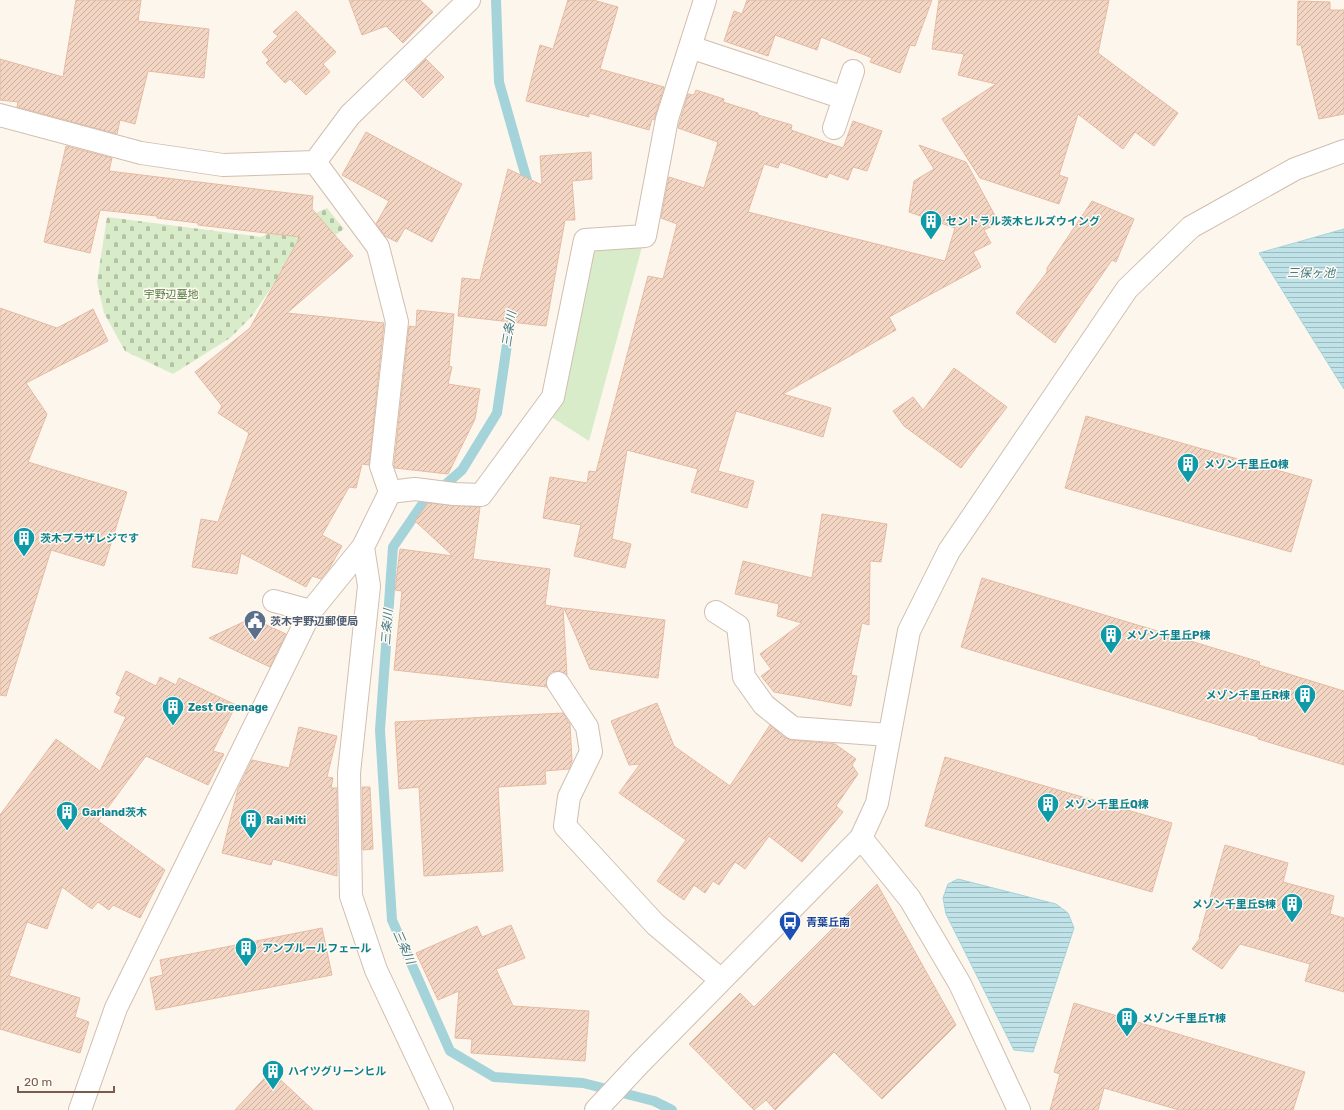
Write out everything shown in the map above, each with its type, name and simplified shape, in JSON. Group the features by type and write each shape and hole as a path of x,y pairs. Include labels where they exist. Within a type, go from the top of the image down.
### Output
{"street":[{"path":"315,162 350,116 469,0"},
{"path":"390,492 415,488 454,494 481,495 553,397 585,240 645,236 667,119 705,0"},
{"path":"690,47 844,98"},
{"path":"834,128 853,71"},
{"path":"0,115 141,153 223,165 315,162"},
{"path":"599,1107 640,1063 861,838 877,803 909,631 949,551 1127,289 1191,227 1296,169 1344,151"},
{"path":"80,1110 116,1008 311,611 363,548 390,492 381,466 397,322 378,247 315,162"},
{"path":"363,548 369,586 349,773 351,896 376,970 442,1110"},
{"path":"274,601 311,611"},
{"path":"716,612 738,626 744,677 764,705 793,728 889,735"},
{"path":"558,683 587,727 591,752 569,797 565,826 655,924 721,980"},
{"path":"861,838 910,898 960,984 1019,1110"}],"green space":[{"name":"宇野辺墓地","path":"327,208 344,229 282,272 252,316 230,338 173,374 125,351 104,313 97,282 107,217 261,237"},
{"path":"645,236 589,441 542,411 585,240"}],"water":[{"name":"三保ヶ池","path":"1344,229 1344,389 1259,253"},
{"path":"958,879 1056,904 1068,913 1074,928 1033,1052 1014,1050 946,914 943,898 948,884"}],"building":[{"path":"76,0 141,0 138,21 209,29 204,78 148,71 135,124 120,120 117,134 17,107 18,102 0,100 0,59 63,77"},
{"path":"349,0 420,0 433,12 403,43 386,26 362,35"},
{"path":"568,0 593,0 618,7 600,69 664,87 654,120 652,119 649,130 589,113 589,117 526,101 540,45 553,49"},
{"path":"747,0 932,0 915,46 910,45 900,73 870,62 872,58 821,37 817,50 775,35 768,56 724,41 734,11 742,14"},
{"path":"939,0 1109,0 1098,53 1178,113 1154,146 1135,132 1123,149 1078,114 1059,175 1068,178 1059,204 980,178 942,119 996,84 958,75 964,54 932,49"},
{"path":"1298,1 1330,2 1330,10 1344,10 1344,114 1319,119 1301,45 1297,45"},
{"path":"296,11 336,52 323,64 330,72 306,95 290,79 285,83 266,63 269,60 262,52 278,36 273,32"},
{"path":"426,59 444,77 423,98 405,80"},
{"path":"696,90 724,99 723,102 758,113 758,115 792,125 791,130 843,148 853,121 882,131 867,171 853,167 848,180 829,173 827,178 780,162 778,168 764,164 748,212 945,261 955,228 909,212 914,181 934,169 919,145 966,162 999,223 984,230 991,243 973,252 981,267 889,317 896,330 783,394 831,408 823,437 736,411 718,471 754,481 747,508 691,492 698,469 627,450 612,539 631,544 625,568 574,556 581,525 543,518 550,477 587,483 589,471 596,472 648,276 663,279 677,224 661,218 669,177 704,188 718,142 678,128 688,94 694,95"},
{"path":"366,132 462,184 432,242 405,228 397,242 385,236 376,224 389,201 342,175"},
{"path":"66,146 112,158 109,171 313,196 312,209 353,256 287,313 384,323 369,465 362,464 356,488 349,487 322,535 342,546 329,569 321,579 312,576 306,587 241,553 237,574 192,567 201,519 218,522 249,433 218,413 222,406 195,372 250,328 300,237 198,225 198,223 157,218 157,216 100,210 90,253 44,242"},
{"path":"591,152 592,179 572,181 575,220 565,220 546,326 458,316 462,278 480,280 508,169 542,185 540,156"},
{"path":"1092,201 1134,219 1116,262 1112,260 1055,343 1016,313 1047,272 1047,268"},
{"name":"茨木プラザレジです","path":"0,308 57,328 93,309 108,341 26,383 47,414 28,462 127,492 104,566 51,550 6,696 0,695"},
{"path":"417,310 454,314 449,366 452,367 448,384 480,389 475,419 448,474 395,468 394,465 409,326 416,327"},
{"path":"954,368 1007,407 961,468 904,426 893,411 913,397 923,410"},
{"name":"メゾン千里丘O棟","path":"1086,416 1312,480 1291,552 1065,488"},
{"path":"428,503 480,507 473,559 550,569 545,605 563,608 567,675 558,671 551,672 547,678 547,687 394,670 402,591 395,590 400,549 453,556 415,521"},
{"path":"822,514 887,524 881,562 870,561 869,625 862,623 851,675 857,676 851,706 774,692 761,676 771,669 760,654 802,623 777,616 779,604 735,594 743,561 812,578"},
{"name":"メゾン千里丘P棟","path":"982,578 1260,662 1259,665 1344,691 1344,765 1258,739 1258,737 961,647"},
{"path":"564,608 665,620 658,678 590,669"},
{"path":"252,618 286,634 270,667 209,638"},
{"path":"126,671 156,686 160,677 176,685 179,678 236,705 213,751 224,754 208,785 146,756 98,821 165,870 140,918 113,905 109,910 98,902 92,909 62,887 47,929 27,922 9,976 80,998 75,1017 89,1022 80,1053 0,1029 0,815 56,739 100,771 126,717 114,712 121,697 116,694"},
{"path":"657,703 674,746 730,786 770,725 785,738 835,744 856,759 852,765 858,774 836,806 843,812 802,862 769,836 745,869 735,862 719,885 713,881 705,893 694,885 684,900 657,881 686,840 619,793 640,764 629,765 611,721"},
{"path":"563,713 570,724 572,761 569,769 545,771 546,784 498,787 503,871 424,876 419,787 399,789 395,722"},
{"path":"299,727 337,736 327,777 333,778 331,788 337,788 337,876 273,859 271,865 222,853 238,789 252,760 289,768"},
{"name":"メゾン千里丘Q棟","path":"945,757 1172,823 1152,892 925,826"},
{"path":"362,787 370,787 373,849 363,850"},
{"name":"メゾン千里丘S棟","path":"1225,845 1288,863 1283,882 1334,896 1330,914 1344,918 1344,992 1305,981 1310,964 1240,944 1222,969 1192,949 1200,938 1199,937"},
{"path":"877,884 956,1025 882,1099 834,1052 775,1110 766,1100 754,1110 689,1044 740,993 754,1007"},
{"path":"511,925 525,958 496,969 513,1006 589,1011 585,1061 471,1053 472,1039 455,1038 459,991 438,1000 416,953 477,926 482,937"},
{"name":"アンプルールフェール","path":"322,928 332,975 156,1010 150,978 163,975 160,960"},
{"name":"メゾン千里丘T棟","path":"1074,1003 1305,1072 1293,1110 1179,1110 1104,1088 1098,1110 1050,1110 1060,1074 1054,1072"},
{"name":"ハイツグリーンヒル","path":"271,1071 313,1110 235,1110"}],"waterway":[{"name":"三条川","path":"496,0 499,82 530,191"},
{"name":"三条川","path":"512,310 497,413 462,470 421,506 393,547 380,730 392,920 450,1051 494,1077 583,1083 654,1101 672,1110"}],"place":[{"name":"セントラル茨木ヒルズウイング","path":"931,240"},
{"name":"メゾン千里丘O棟","path":"1188,484"},
{"name":"茨木プラザレジです","path":"24,558"},
{"name":"茨木宇野辺郵便局","path":"255,640"},
{"name":"メゾン千里丘P棟","path":"1111,654"},
{"name":"メゾン千里丘R棟","path":"1305,714"},
{"name":"Zest Greenage","path":"173,726"},
{"name":"メゾン千里丘Q棟","path":"1048,824"},
{"name":"Garland茨木","path":"67,832"},
{"name":"Rai Miti","path":"251,840"},
{"name":"メゾン千里丘S棟","path":"1292,924"},
{"name":"青葉丘南","path":"790,942"},
{"name":"アンプルールフェール","path":"246,968"},
{"name":"メゾン千里丘T棟","path":"1127,1038"},
{"name":"ハイツグリーンヒル","path":"273,1090"}]}
